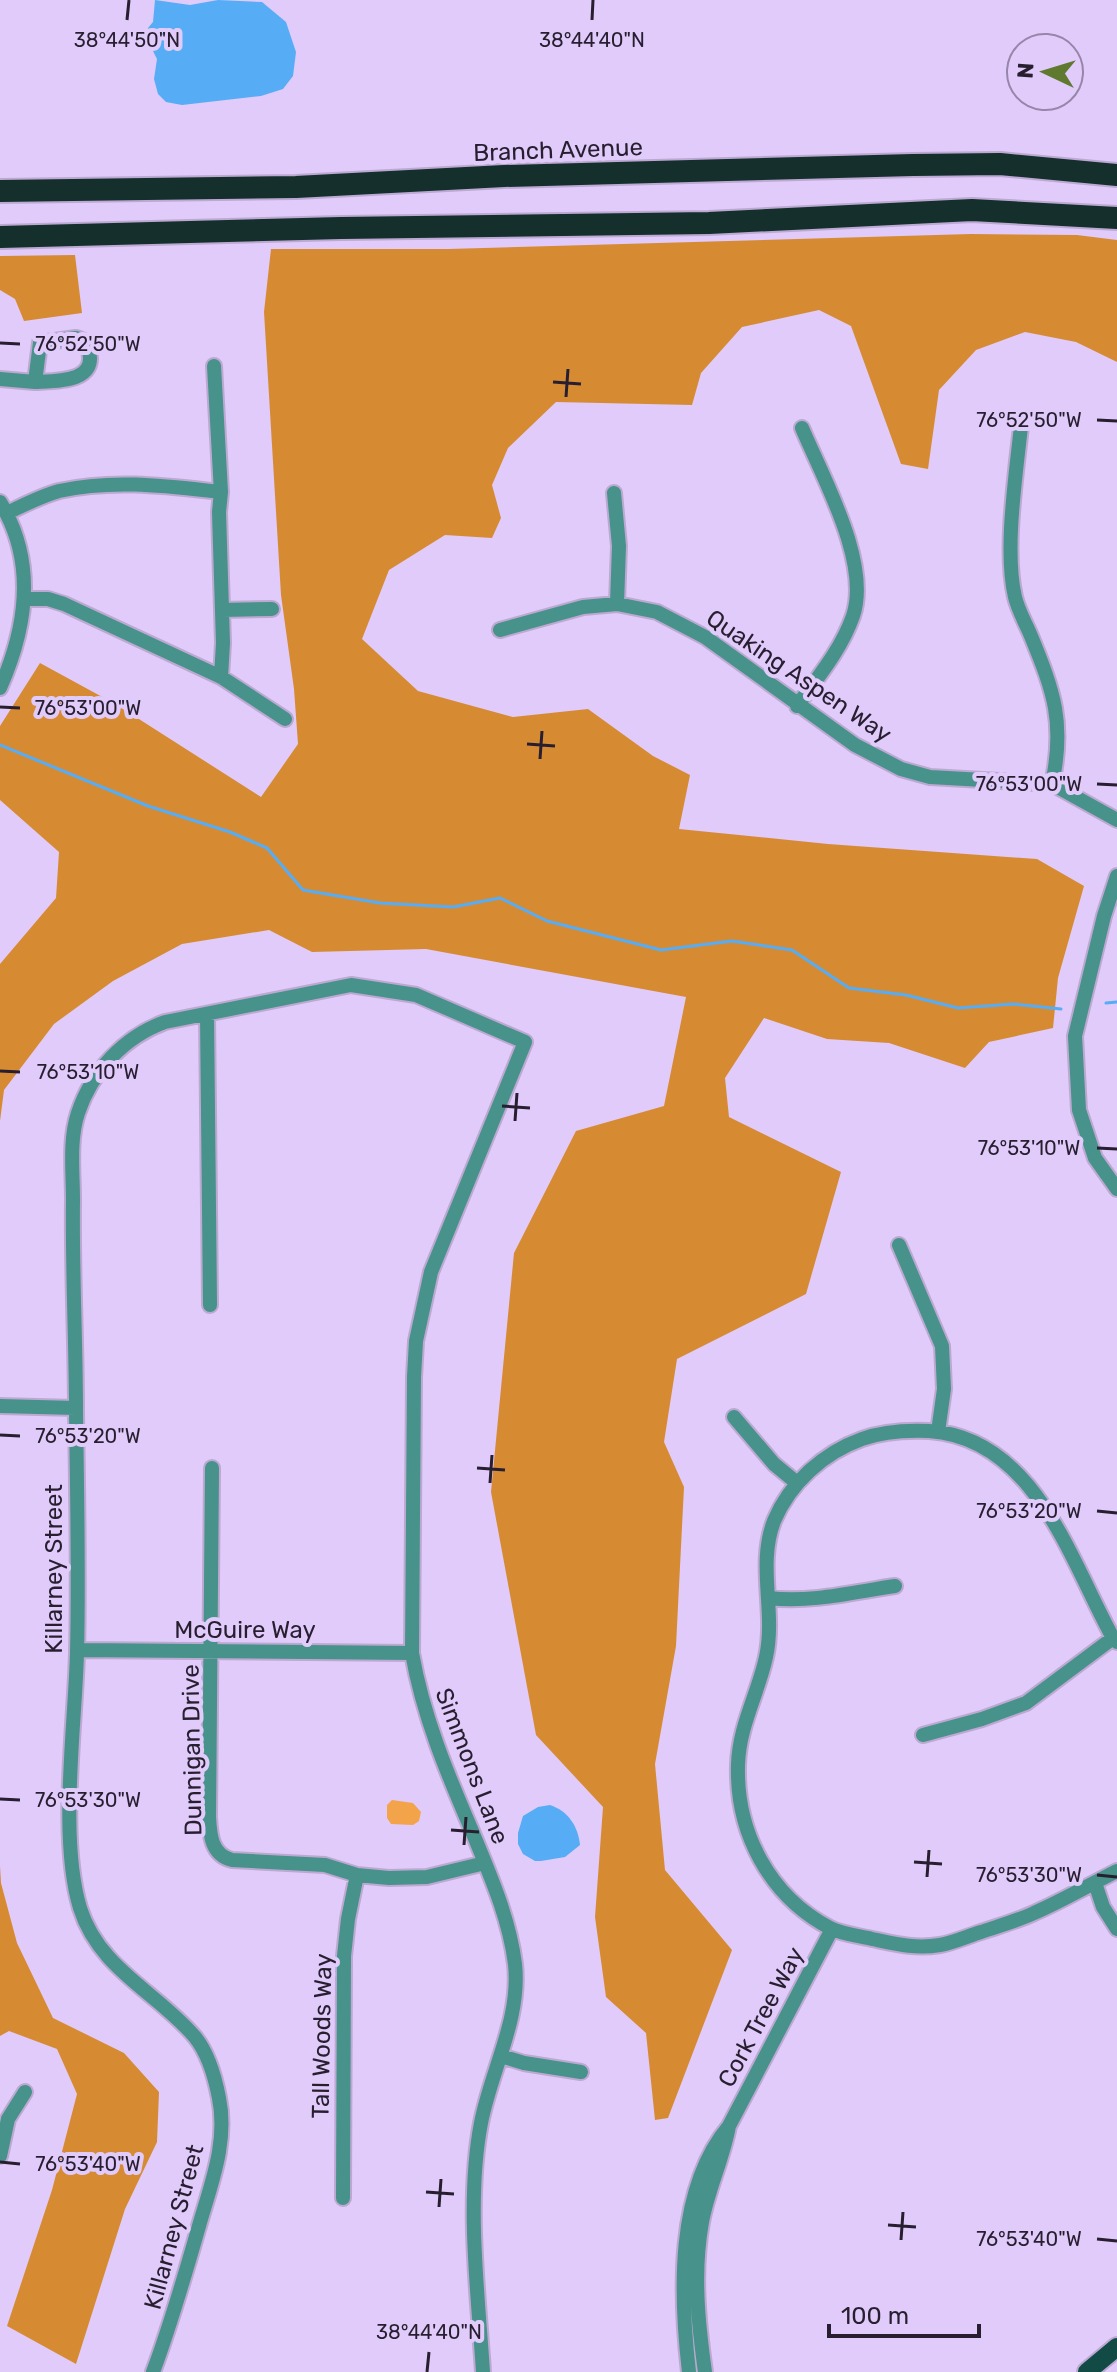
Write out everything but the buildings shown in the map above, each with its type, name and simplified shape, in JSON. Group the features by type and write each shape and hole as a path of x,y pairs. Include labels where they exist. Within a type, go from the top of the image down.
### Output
{"highway":[{"name":"Branch Avenue","path":"0,191 296,187 504,176 913,165 1000,164 1117,175"},
{"path":"0,237 695,223 972,210 1117,218"}],"main road":[{"path":"1087,2372 1117,2347"}],"street":[{"path":"214,366 221,492 221,677"},
{"path":"0,379 35,382"},
{"path":"1021,426 1011,543 1015,596 1049,680 1059,717 1059,755 1052,784"},
{"path":"797,706 841,643 858,596 857,572 847,535 802,428"},
{"path":"0,688 18,644 25,599 21,555 15,531 3,507 59,491 104,485 161,484 221,492"},
{"path":"614,493 619,546 617,604"},
{"path":"25,599 48,599 64,604 221,677 285,719"},
{"name":"Quaking Aspen Way","path":"500,630 583,607 617,604 657,612 705,637 797,706 855,745 901,769 930,777 1052,784 1117,820"},
{"path":"222,610 272,609"},
{"path":"1117,876 1104,916 1075,1036 1079,1110 1095,1158 1111,1169 1117,1189"},
{"name":"Killarney Street","path":"153,2372 175,2312 214,2179 222,2134 220,2099 207,2060 193,2036 114,1963 82,1913 71,1852 77,1650 73,1138 77,1114 97,1075 133,1037 165,1022 351,985 416,995 525,1042"},
{"path":"207,1014 210,1305"},
{"name":"Simmons Lane","path":"483,2372 473,2181 482,2122 513,2012 515,1967 508,1922 431,1733 418,1690 412,1653 416,1341 431,1272 525,1042"},
{"path":"899,1245 942,1346 944,1389 938,1432"},
{"path":"0,1406 76,1408"},
{"path":"734,1417 774,1464 797,1483"},
{"path":"923,1735 1026,1703 1115,1640 1039,1497 1018,1473 976,1441 938,1432 910,1430 876,1434 849,1443 812,1468 797,1483 775,1520 767,1545 765,1567 769,1598 766,1657 742,1731 738,1764 739,1798 745,1829 771,1877 794,1904 832,1929 912,1948 943,1945 1033,1914 1117,1871"},
{"name":"Dunnigan Drive","path":"212,1468 209,1817 211,1839 217,1850 224,1858 232,1860 325,1865 357,1875 389,1878 427,1877 485,1863"},
{"path":"769,1598 827,1597 895,1586"},
{"name":"McGuire Way","path":"77,1650 412,1653"},
{"name":"Tall Woods Way","path":"343,2198 344,1956 357,1875"},
{"path":"1095,1883 1103,1907 1117,1929"},
{"name":"Cork Tree Way","path":"689,2372 682,2301 690,2220 700,2183 715,2143 729,2126 832,1929"},
{"path":"501,2056 581,2072"},
{"path":"0,2156 8,2119 25,2092"},
{"name":"Cork Tree Way","path":"705,2372 697,2302 697,2262 702,2222 729,2126"}],"shaded area":[{"path":"971,234 1077,235 1117,240 1117,362 1076,342 1025,332 976,350 939,390 928,469 901,464 851,326 819,310 742,327 701,373 692,405 556,402 508,448 492,485 501,518 492,538 445,535 389,570 362,639 418,691 513,717 588,709 653,756 690,775 679,829 828,844 1037,859 1084,886 1058,978 1053,1028 989,1042 965,1068 889,1043 827,1039 764,1018 725,1078 729,1117 841,1172 806,1294 677,1359 664,1442 684,1487 676,1646 655,1764 665,1870 732,1950 668,2118 655,2120 646,2033 606,1997 595,1917 603,1807 536,1735 491,1492 514,1253 576,1131 664,1106 686,997 426,949 312,952 269,930 182,944 113,981 54,1024 4,1090 0,1121 0,964 56,898 59,852 0,800 0,726 40,663 117,705 261,797 298,744 281,595 264,312 271,249 448,249"},
{"path":"75,255 82,313 24,321 15,299 0,290 0,256"},
{"path":"392,1800 413,1803 421,1812 419,1821 413,1825 391,1824 387,1818 387,1805"},
{"path":"0,1866 1,1883 17,1943 53,2018 124,2053 159,2092 157,2142 125,2209 76,2364 7,2326 52,2190 77,2094 57,2049 9,2031 0,2036"}],"water":[{"path":"155,0 190,5 218,0 262,2 286,22 296,52 293,76 283,89 261,96 182,105 166,102 158,94 154,79 157,59 151,47 148,28 153,22"},
{"path":"550,1805 571,1820 580,1845 565,1857 535,1861 523,1854 518,1844 518,1833 523,1816 538,1807"}],"waterway":[{"path":"0,745 148,806 230,832 267,848 303,890 380,903 453,907 500,898 547,921 661,950 732,941 792,950 849,988 906,995 958,1008 1013,1004 1061,1009"},
{"path":"1106,1003 1117,1002"}]}
